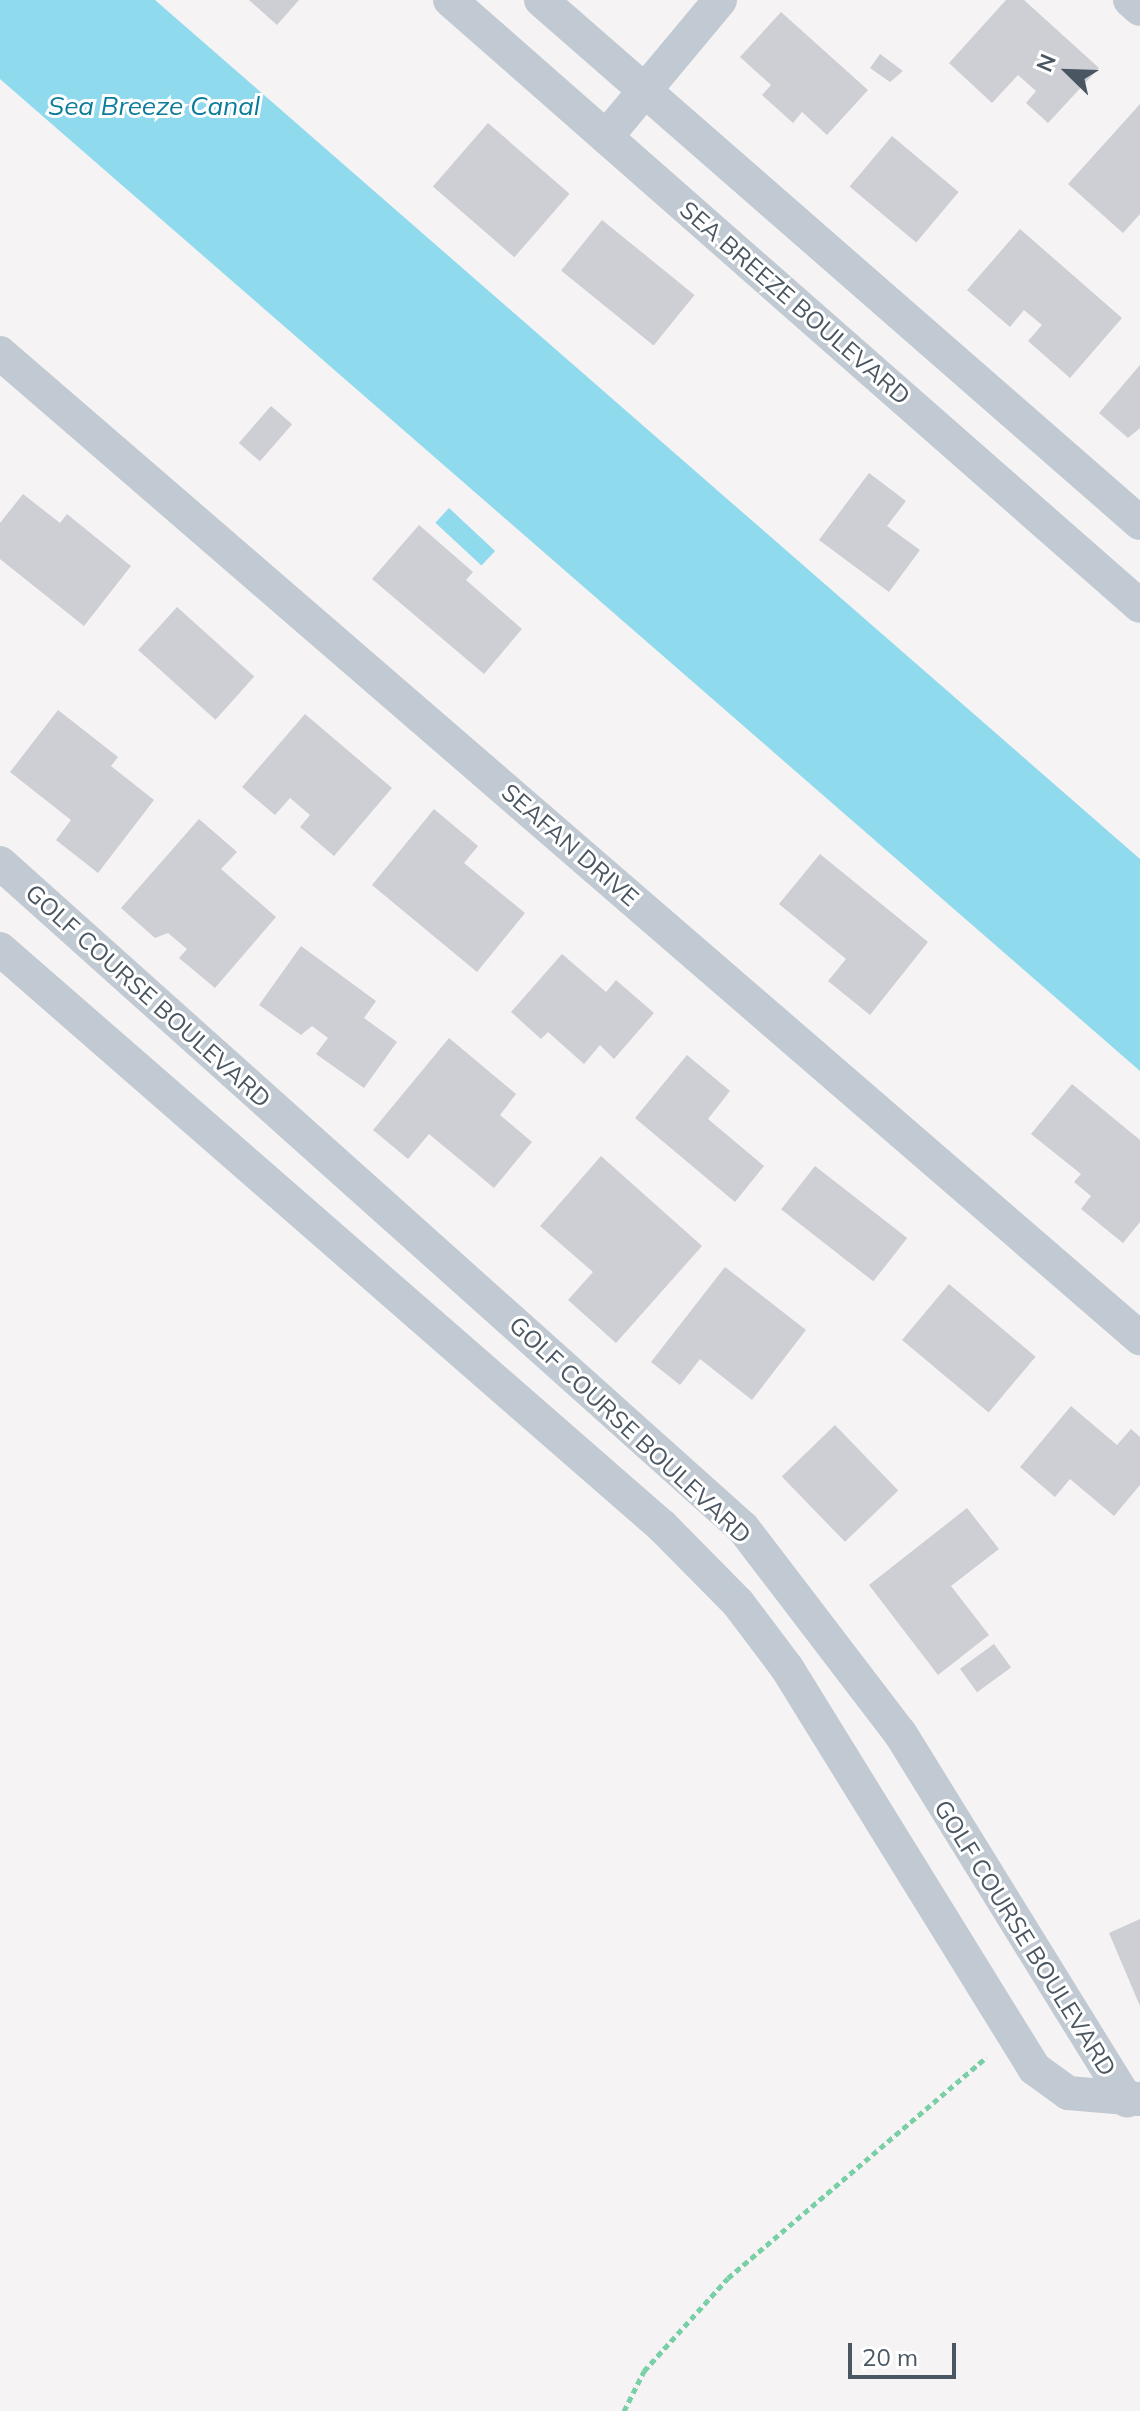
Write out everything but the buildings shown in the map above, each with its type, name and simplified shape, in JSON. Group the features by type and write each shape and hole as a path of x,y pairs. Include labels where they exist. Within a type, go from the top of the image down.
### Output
{"street":[{"name":"SEA BREEZE BOULEVARD","path":"450,0 1140,606"},
{"path":"541,0 1140,523"},
{"path":"606,137 647,93 720,0"},
{"path":"1130,0 1140,9"},
{"name":"SEAFAN DRIVE","path":"0,353 1140,1338"},
{"name":"GOLF COURSE BOULEVARD","path":"0,863 743,1528 900,1733 1133,2100"},
{"name":"GOLF COURSE BOULEVARD","path":"0,949 662,1526 738,1603 787,1668 1035,2069 1068,2093 1133,2100"}],"path":[{"path":"624,2411 644,2371 728,2278 898,2128 1014,2036"}],"water":[{"name":"Sea Breeze Canal","path":"0,0 155,0 1140,859 1140,1071 0,79"},
{"path":"449,508 495,551 481,566 435,523"}]}
